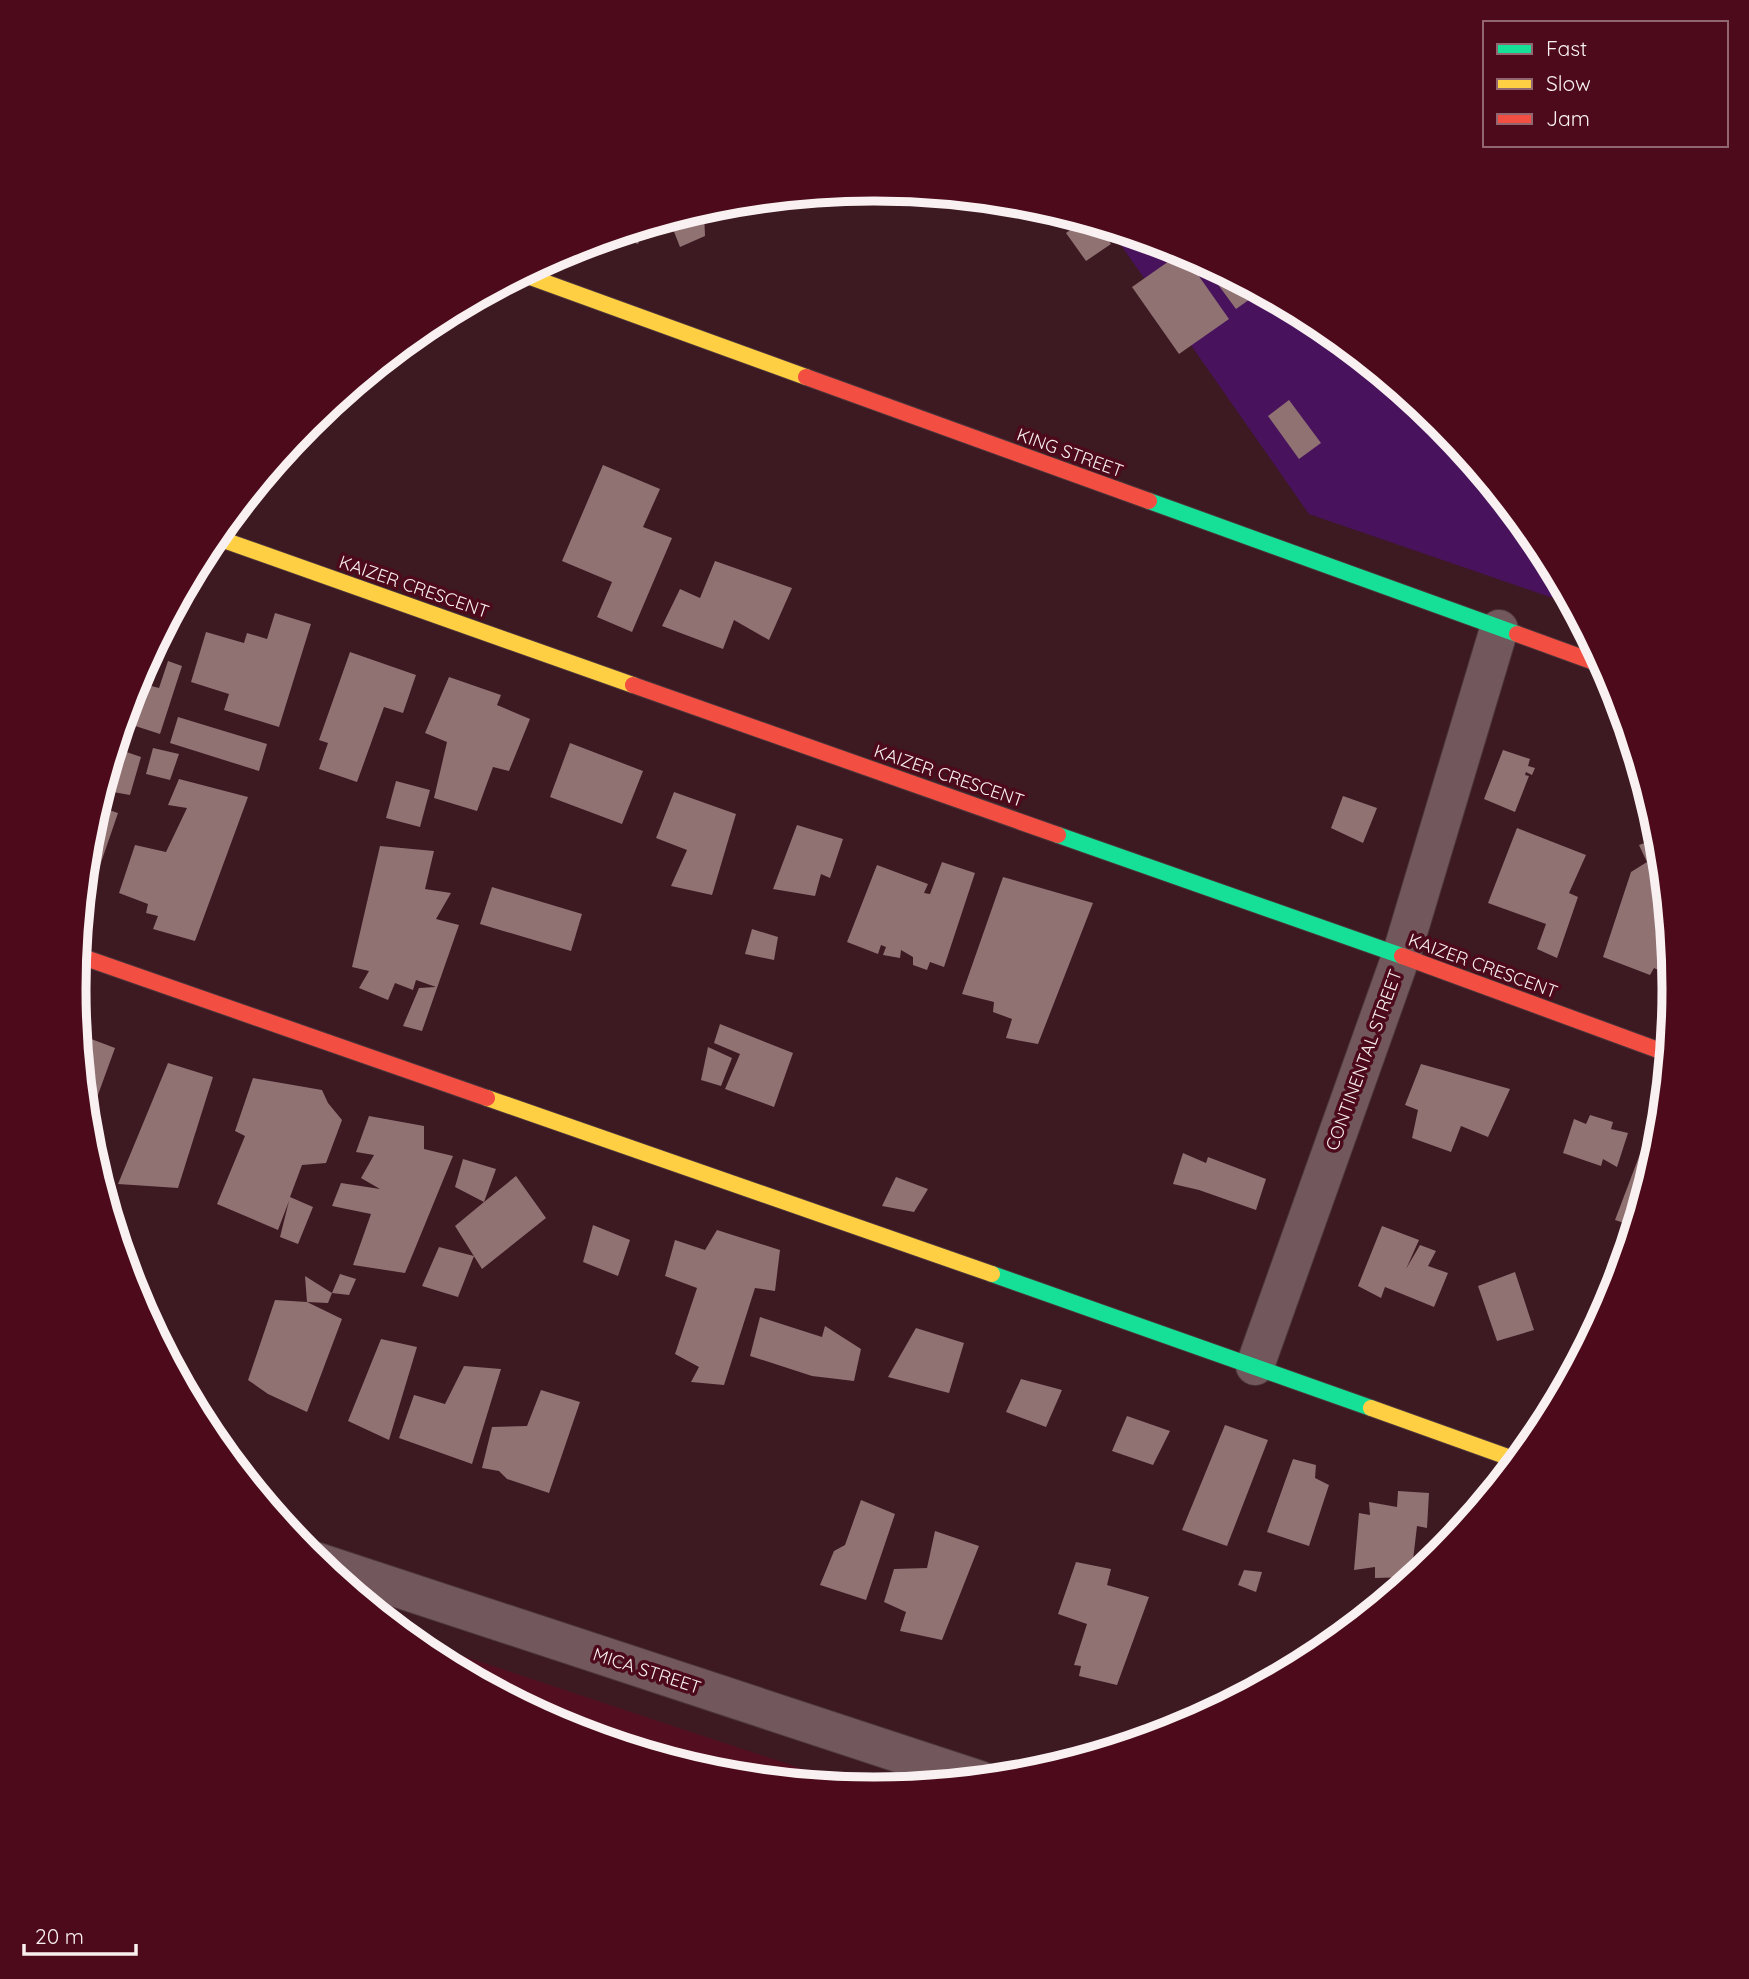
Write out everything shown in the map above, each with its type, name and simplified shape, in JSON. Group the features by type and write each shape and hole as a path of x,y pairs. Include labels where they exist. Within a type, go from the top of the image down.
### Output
{"street":[{"name":"KING STREET","path":"534,278 1591,661"},
{"name":"KAIZER CRESCENT","path":"226,541 1401,956 1661,1051"},
{"name":"CONTINENTAL STREET","path":"1255,1366 1401,956 1499,629"},
{"path":"87,958 1255,1366 1509,1457"},
{"name":"MICA STREET","path":"340,1569 961,1774"}],"shaded area":[{"path":"1117,240 1176,261 1269,306 1355,364 1395,396 1468,469 1530,551 1561,601 1309,514"},
{"path":"444,1650 827,1777 772,1772 721,1763 621,1736 526,1697"}],"building":[{"path":"704,220 705,236 680,247 672,227"},
{"path":"1074,227 1079,228 1106,236 1111,244 1086,261 1066,233"},
{"path":"641,237 638,244 629,241"},
{"path":"1172,259 1194,269 1229,319 1179,354 1132,287"},
{"path":"1213,277 1252,297 1236,309"},
{"path":"1289,400 1321,443 1299,459 1268,416"},
{"path":"603,465 660,489 643,527 672,538 632,632 597,617 612,582 562,561"},
{"path":"715,561 792,588 769,640 734,620 723,649 662,626 680,589 700,598"},
{"path":"275,613 311,624 279,727 224,710 229,694 191,682 206,632 244,643 247,633 267,639"},
{"path":"173,629 164,653 162,652"},
{"path":"350,652 416,675 403,713 384,707 357,782 319,769 328,743 319,740"},
{"path":"168,661 182,666 160,734 132,725 147,685 159,688"},
{"path":"449,677 501,695 497,705 530,719 509,771 493,767 477,811 434,798 447,742 425,733"},
{"path":"178,717 267,744 259,771 170,743"},
{"path":"570,743 643,771 622,824 550,797"},
{"path":"153,748 179,754 170,780 146,774"},
{"path":"1503,750 1530,759 1528,766 1535,768 1532,775 1526,772 1525,775 1529,776 1515,812 1484,799"},
{"path":"123,751 141,757 130,795 111,792"},
{"path":"179,779 248,797 195,941 153,929 158,916 146,913 148,904 119,893 135,845 166,852 187,808 168,805"},
{"path":"396,781 430,790 420,827 386,818"},
{"path":"674,792 736,814 712,895 671,886 687,850 656,838"},
{"path":"1343,796 1377,808 1363,843 1331,828"},
{"path":"107,809 118,813 93,879"},
{"path":"797,825 843,839 830,878 821,874 815,896 773,889"},
{"path":"1517,828 1586,855 1569,893 1578,897 1557,958 1537,949 1546,924 1488,903"},
{"path":"1649,841 1662,938 1663,972 1654,968 1650,975 1603,957 1631,872 1647,862 1639,845"},
{"path":"380,846 434,851 425,889 451,893 436,919 459,925 422,1031 403,1026 419,988 436,987 416,980 413,990 395,983 388,1000 359,988 369,971 352,967"},
{"path":"942,862 975,873 944,967 930,962 927,970 913,965 913,957 901,950 900,958 883,955 886,947 881,945 878,954 847,942 877,865 928,884 924,893 930,894"},
{"path":"1003,877 1093,903 1038,1044 1006,1038 1012,1019 993,1012 994,1002 962,994"},
{"path":"492,887 582,914 571,951 480,924"},
{"path":"752,929 778,937 774,960 745,954"},
{"path":"720,1024 793,1053 774,1107 725,1089 740,1054 714,1043"},
{"path":"87,1037 115,1048 94,1105"},
{"path":"708,1047 732,1058 721,1086 701,1080"},
{"path":"168,1063 213,1077 178,1188 118,1184"},
{"path":"1421,1064 1510,1089 1488,1137 1461,1126 1451,1152 1412,1138 1418,1110 1405,1105"},
{"path":"253,1078 322,1090 328,1103 342,1120 326,1163 302,1165 290,1197 313,1207 298,1244 280,1237 289,1201 278,1230 217,1204 245,1136 235,1131"},
{"path":"1590,1115 1613,1122 1611,1129 1628,1133 1617,1167 1603,1159 1601,1166 1563,1153 1574,1119 1586,1124"},
{"path":"369,1116 424,1126 424,1149 453,1156 405,1273 353,1265 371,1214 332,1206 341,1183 380,1189 361,1178 374,1155 356,1152"},
{"path":"1651,1124 1627,1224 1615,1220"},
{"path":"1183,1153 1206,1163 1208,1157 1266,1179 1256,1210 1173,1184"},
{"path":"463,1159 496,1169 484,1202 455,1187"},
{"path":"516,1176 546,1218 482,1269 455,1226"},
{"path":"896,1177 928,1189 914,1212 882,1206"},
{"path":"593,1225 630,1240 618,1276 583,1262"},
{"path":"1382,1226 1419,1240 1406,1269 1420,1245 1436,1251 1428,1266 1448,1273 1434,1307 1385,1287 1381,1298 1358,1286"},
{"path":"717,1230 780,1250 775,1291 755,1288 724,1385 691,1382 699,1367 675,1354 697,1288 665,1276 675,1240 705,1250"},
{"path":"439,1247 474,1256 458,1297 422,1286"},
{"path":"1515,1272 1534,1330 1497,1341 1478,1286"},
{"path":"340,1274 356,1279 349,1295 332,1293"},
{"path":"305,1276 332,1293 328,1303 307,1302"},
{"path":"275,1300 307,1302 342,1319 307,1412 268,1394 248,1380"},
{"path":"760,1317 822,1337 825,1326 861,1349 854,1381 812,1376 750,1356"},
{"path":"916,1328 964,1343 949,1393 888,1377"},
{"path":"381,1339 417,1347 389,1440 348,1421"},
{"path":"464,1366 501,1369 472,1464 399,1438 414,1395 445,1404"},
{"path":"1021,1379 1062,1390 1046,1427 1006,1412"},
{"path":"541,1390 580,1402 549,1493 507,1479 499,1471 482,1468 492,1427 527,1426"},
{"path":"1127,1416 1170,1431 1153,1465 1112,1451"},
{"path":"1225,1425 1268,1440 1227,1546 1182,1530"},
{"path":"1293,1459 1316,1465 1315,1478 1329,1485 1309,1546 1267,1532"},
{"path":"1398,1491 1429,1493 1427,1528 1417,1526 1412,1566 1401,1577 1375,1578 1375,1567 1354,1570 1359,1513 1370,1515 1369,1502 1397,1507"},
{"path":"861,1500 895,1514 866,1600 820,1585 834,1551 845,1545"},
{"path":"935,1531 979,1546 942,1640 900,1631 906,1612 884,1602 894,1569 927,1568"},
{"path":"1076,1562 1111,1569 1107,1585 1149,1597 1117,1685 1079,1676 1081,1666 1074,1665 1087,1624 1058,1614"},
{"path":"1244,1570 1262,1572 1256,1592 1238,1585"}],"traffic: fast":[{"path":"1149,501 1517,634"},
{"path":"1058,835 1402,956"},
{"path":"992,1274 1371,1408"}],"traffic: slow":[{"path":"534,278 806,377"},
{"path":"226,541 633,685"},
{"path":"487,1098 992,1274"},
{"path":"1371,1408 1509,1457"}],"traffic: jam":[{"path":"806,377 1149,501"},
{"path":"1517,634 1591,661"},
{"path":"633,685 1058,835"},
{"path":"1402,956 1661,1051"},
{"path":"87,958 487,1098"}]}
